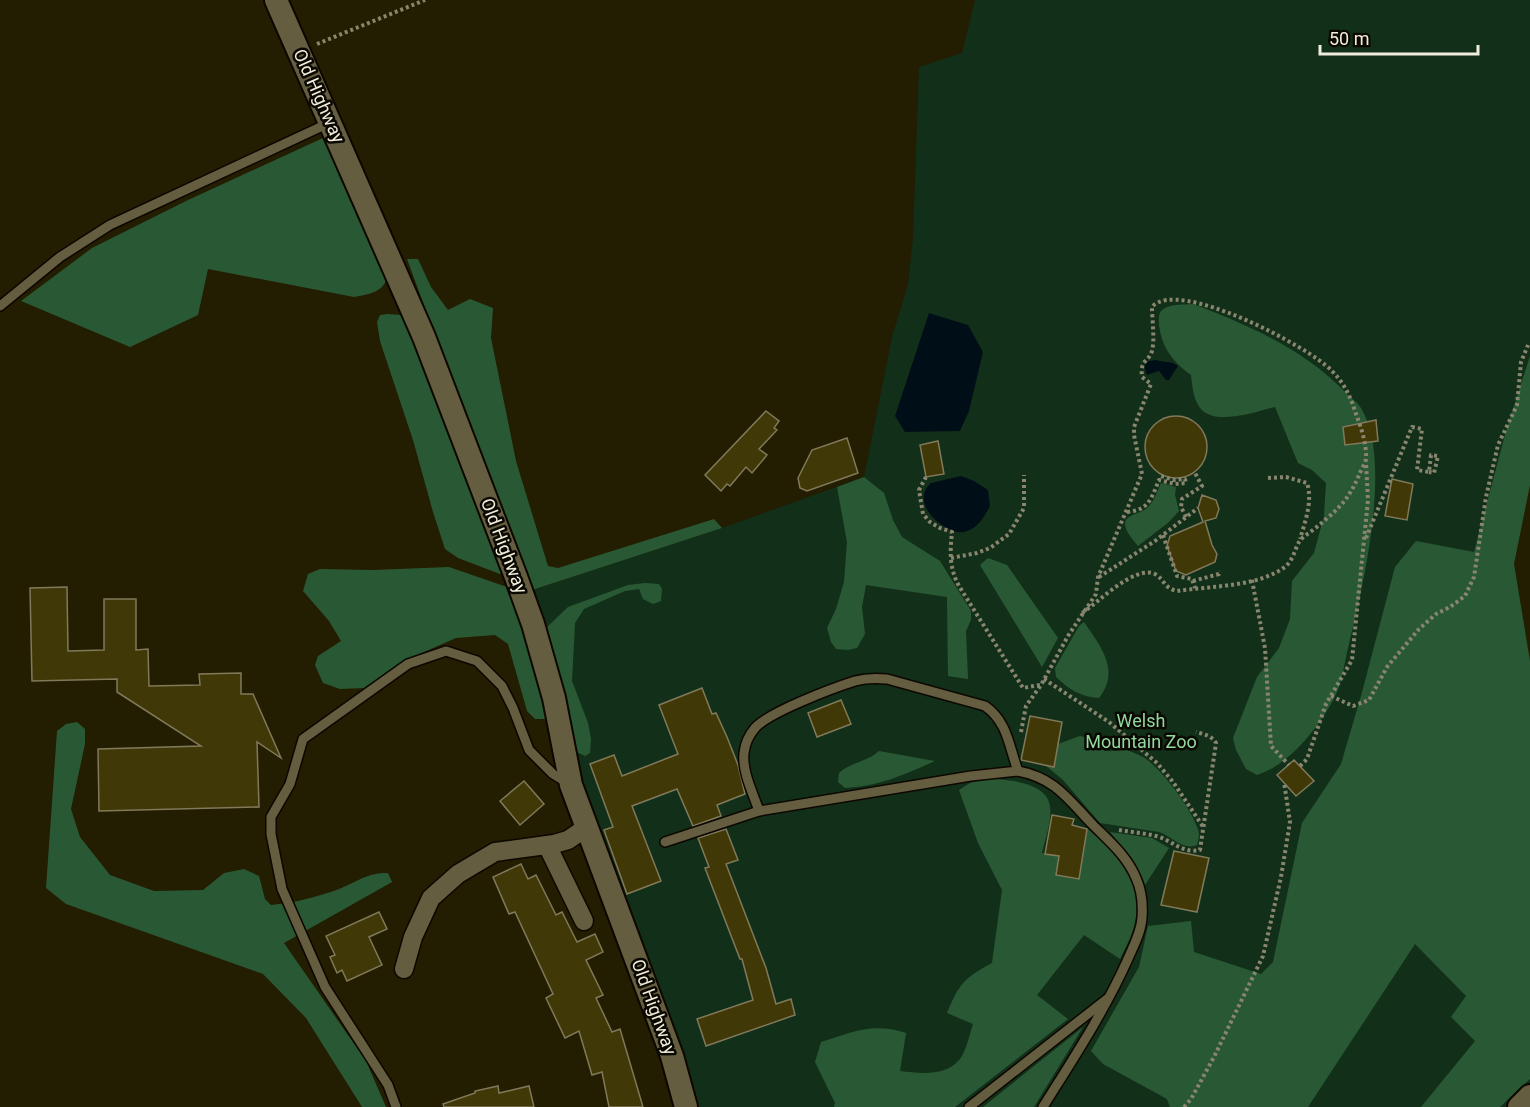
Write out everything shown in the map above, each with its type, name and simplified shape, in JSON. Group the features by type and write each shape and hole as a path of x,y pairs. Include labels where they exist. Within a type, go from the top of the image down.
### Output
{"street":[{"name":"Old Highway","path":"276,0 424,337 533,624 554,698 571,785 672,1056 686,1107"},
{"path":"405,969 413,937 431,898 458,874 495,852 568,840 586,827"},
{"path":"547,845 584,921"},
{"path":"1519,1107 1530,1096"}],"lane":[{"path":"0,306 60,257 110,225 331,123"},
{"path":"396,1107 388,1085 325,987 282,889 271,834 271,817 290,784 303,739 408,664 446,651 477,660 502,686 529,750 553,774 571,785"},
{"path":"759,811 745,767 744,753 747,741 755,728 780,711 864,679 887,679 986,706 994,712 1005,727 1016,767"},
{"path":"665,842 759,811 1016,767 1055,786 1127,860 1137,879 1142,899 1142,919 1137,940 1111,996 1043,1107"},
{"path":"969,1107 1111,996"}],"path":[{"path":"299,52 425,0"},
{"path":"1016,767 1026,706 1041,685 1082,613 1096,594 1098,577 1143,474 1134,427 1151,384 1142,377 1142,369 1143,362 1152,351 1152,307 1160,300 1193,301 1245,318 1284,338 1331,369 1348,391 1361,428 1366,459 1368,500 1352,660 1326,704 1307,759 1300,766"},
{"path":"1331,696 1353,706 1369,700 1387,667 1419,629 1436,614 1465,596 1474,577 1486,497 1498,445 1517,405 1521,362 1528,345"},
{"path":"1363,545 1412,427 1422,429 1417,470 1429,472"},
{"path":"1300,540 1338,510 1351,494 1366,459"},
{"path":"1186,517 1181,507 1182,499 1202,486 1195,473"},
{"path":"1126,512 1138,511 1146,505 1159,480 1175,484 1186,483 1185,479 1174,480 1161,475"},
{"path":"951,558 990,548 1009,534 1024,508 1024,476"},
{"path":"926,477 919,490 923,514 935,525 952,532 952,574 1023,688 1041,685"},
{"path":"1082,613 1100,602 1112,589 1137,574 1146,572 1156,574 1168,589 1177,591 1252,580 1272,575 1289,564 1300,540 1308,511 1309,490 1307,483 1287,477 1268,478"},
{"path":"1098,577 1198,508"},
{"path":"1162,535 1177,576 1192,579 1195,588"},
{"path":"1193,581 1219,574 1220,571"},
{"path":"1252,580 1265,648 1271,746 1289,765"},
{"path":"1044,679 1109,722 1157,763 1204,828"},
{"path":"1094,826 1159,836 1176,847 1197,851 1202,846 1216,744 1207,735 1197,732"},
{"path":"1184,1107 1191,1099 1214,1057 1263,956 1281,877 1290,822 1284,782"}],"green space":[{"name":"Welsh Mountain Zoo","path":"975,0 1530,0 1530,418 1498,545 1530,712 1530,1096 1519,1107 696,1107 591,817 529,591 722,528 864,477 892,337 908,284 913,238 919,67 962,53"},
{"path":"323,138 387,278 378,290 354,297 208,269 198,315 130,347 21,301 92,248 188,200"},
{"path":"407,259 418,259 431,287 448,310 470,299 493,308 491,338 516,461 548,566 558,568 714,519 722,528 529,591"},
{"path":"1193,304 1274,340 1312,363 1329,377 1361,408 1370,431 1375,459 1375,490 1367,558 1339,687 1323,717 1293,753 1269,770 1257,775 1246,769 1236,750 1233,738 1257,677 1279,648 1290,619 1292,581 1314,553 1324,516 1326,483 1312,470 1298,463 1275,407 1244,415 1221,417 1203,411 1197,403 1191,375 1169,354 1159,325 1159,314 1164,308"},
{"path":"380,315 401,315 410,324 506,572 500,574 458,558 445,549 413,440 380,341 377,322"},
{"path":"1530,356 1530,485 1514,564 1530,661 1530,1079 1500,1107 1421,1107 1475,1041 1451,1017 1466,996 1415,944 1308,1107 1170,1107 1167,1099 1103,1064 1091,1051 1139,967 1148,926 1191,921 1194,952 1261,974 1273,962 1302,823 1341,764 1395,567 1416,541 1474,552 1506,431"},
{"path":"864,477 884,493 893,520 902,537 940,561 971,611 971,620 966,631 968,679 948,676 947,597 866,585 862,607 865,634 857,648 836,649 831,642 827,628 836,609 844,582 847,542 837,487"},
{"path":"1161,483 1176,487 1175,495 1179,511 1169,522 1138,546 1126,528 1126,520 1149,506"},
{"path":"988,558 1007,565 1058,638 1042,667 980,565"},
{"path":"449,567 510,588 528,627 547,719 535,719 527,711 508,644 495,635 456,638 401,662 364,688 340,689 323,683 315,665 318,656 341,641 329,621 303,591 308,574 320,569 373,570"},
{"path":"659,584 662,589 661,601 653,604 643,599 639,589 625,591 584,609 575,623 572,681 588,723 591,739 590,753 585,756 568,748 543,631 568,607 628,585"},
{"path":"1084,622 1102,649 1108,668 1105,688 1099,698 1075,692 1056,677 1055,668 1079,626"},
{"path":"77,722 85,729 85,744 71,809 80,837 110,875 154,891 203,890 224,873 244,869 259,876 265,899 271,905 314,897 368,876 388,873 392,882 284,943 366,1061 386,1107 362,1107 306,1018 263,974 66,904 46,888 57,731 66,724"},
{"path":"1080,736 1088,738 1103,750 1128,751 1150,762 1182,799 1194,819 1199,831 1197,845 1182,845 1159,832 1100,823 1063,780 1045,765 1058,744"},
{"path":"879,751 935,761 902,775 868,785 845,788 838,782 839,773 844,769"},
{"path":"987,779 1015,781 1042,792 1050,807 1050,819 1042,853 1059,856 1056,875 1079,878 1087,828 1111,850 1128,873 1134,887 1136,916 1128,943 1120,959 1084,935 1037,995 1068,1019 955,1107 834,1107 835,1103 815,1062 821,1042 873,1028 906,1033 900,1071 918,1073 945,1070 953,1066 964,1052 973,1024 947,1013 959,988 975,973 992,963 1002,890 978,843 959,790 970,783"},
{"path":"1110,832 1152,838 1169,848 1145,885 1134,863"},
{"path":"1083,1027 1034,1107 983,1107"}],"shaded area":[{"path":"929,313 968,325 983,352 969,411 960,431 905,432 895,416"},
{"path":"1156,360 1178,366 1169,380 1166,380 1159,371 1147,375 1144,366 1149,361"},
{"path":"961,476 988,490 990,506 977,525 964,532 957,532 940,524 932,517 924,500 925,491 931,483"}],"building":[{"path":"766,411 779,421 774,428 777,430 759,449 767,455 752,473 746,467 730,486 727,484 721,491 705,475"},
{"path":"1176,416 1188,418 1198,425 1205,435 1207,447 1205,459 1198,469 1188,476 1176,478 1164,476 1154,469 1147,459 1145,447 1147,435 1154,425 1164,418"},
{"path":"1376,420 1378,441 1345,445 1343,427"},
{"path":"847,438 858,473 807,491 800,488 798,478 812,450"},
{"path":"938,441 944,474 926,477 920,445"},
{"path":"1392,479 1413,484 1407,520 1385,516"},
{"path":"1202,495 1216,500 1219,509 1216,518 1205,521 1217,554 1215,562 1186,575 1176,571 1167,546 1170,536 1203,522 1198,508"},
{"path":"67,587 68,651 104,650 104,599 136,599 136,650 148,649 149,686 200,685 199,674 241,673 241,694 253,694 281,758 257,742 259,807 99,811 98,749 201,746 117,692 117,679 32,681 30,588"},
{"path":"702,688 712,714 716,713 727,737 738,765 745,794 717,805 721,816 693,826 677,789 632,806 661,881 627,894 604,830 613,827 590,764 614,755 622,776 678,754 659,705"},
{"path":"841,700 851,724 817,737 808,713"},
{"path":"1030,716 1062,722 1054,767 1021,760"},
{"path":"1294,760 1314,781 1296,796 1277,775"},
{"path":"524,781 544,804 520,825 500,801"},
{"path":"1052,815 1074,819 1072,825 1087,829 1079,879 1056,875 1059,856 1045,854"},
{"path":"726,829 738,860 726,864 766,968 776,1004 791,999 795,1015 706,1046 697,1019 753,1000 742,959 740,959 705,868 709,867 698,838"},
{"path":"1174,851 1209,858 1197,912 1161,905"},
{"path":"521,864 528,879 536,875 556,915 562,912 577,942 595,934 603,952 586,960 603,995 596,998 612,1032 620,1029 643,1107 609,1107 602,1072 592,1075 579,1031 565,1038 546,998 553,994 515,912 509,914 493,877"},
{"path":"379,912 387,929 369,937 382,965 347,981 342,970 337,973 330,957 335,955 326,936"},
{"path":"498,1086 499,1093 529,1086 534,1107 444,1107 443,1104 475,1093 475,1091"}]}
